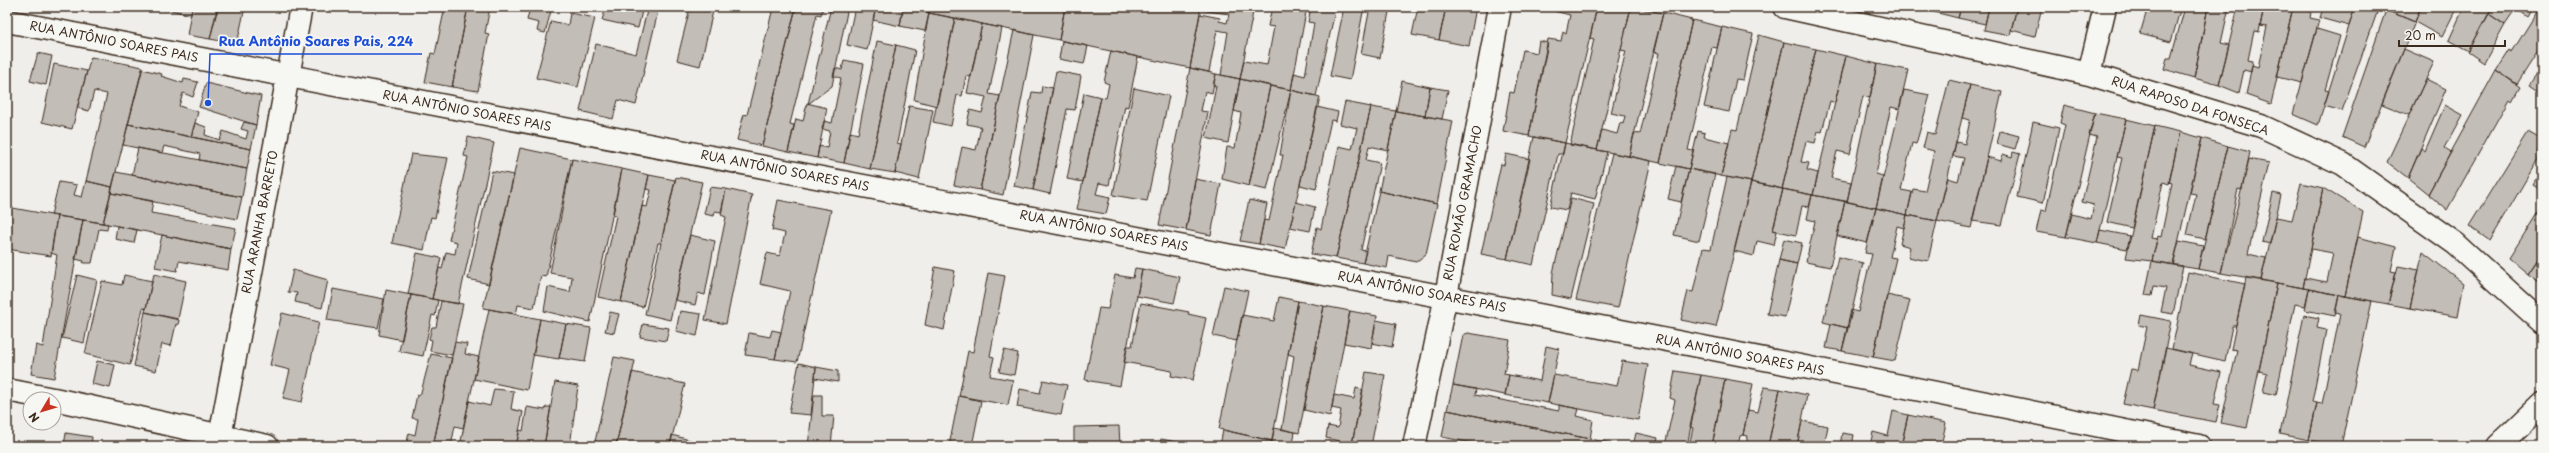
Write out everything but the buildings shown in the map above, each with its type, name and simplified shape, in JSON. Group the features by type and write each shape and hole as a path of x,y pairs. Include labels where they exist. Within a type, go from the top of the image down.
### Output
{"street":[{"name":"RUA ARANHA BARRETO","path":"220,437 301,7"},
{"name":"RUA ROMÃO GRAMACHO","path":"1414,446 1446,296 1500,7"},
{"name":"RUA RAPOSO DA FONSECA","path":"1785,7 2089,74 2261,126 2343,164 2456,244 2542,322"},
{"path":"2089,74 2105,7"},
{"name":"RUA ANTÔNIO SOARES PAIS","path":"7,21 287,76 1446,296 2199,446"},
{"path":"7,390 22,393"},
{"path":"62,401 220,437 267,446"},
{"path":"2498,446 2542,404"}],"place":[{"name":"Rua Antônio Soares Pais, 224","path":"208,103"}]}
